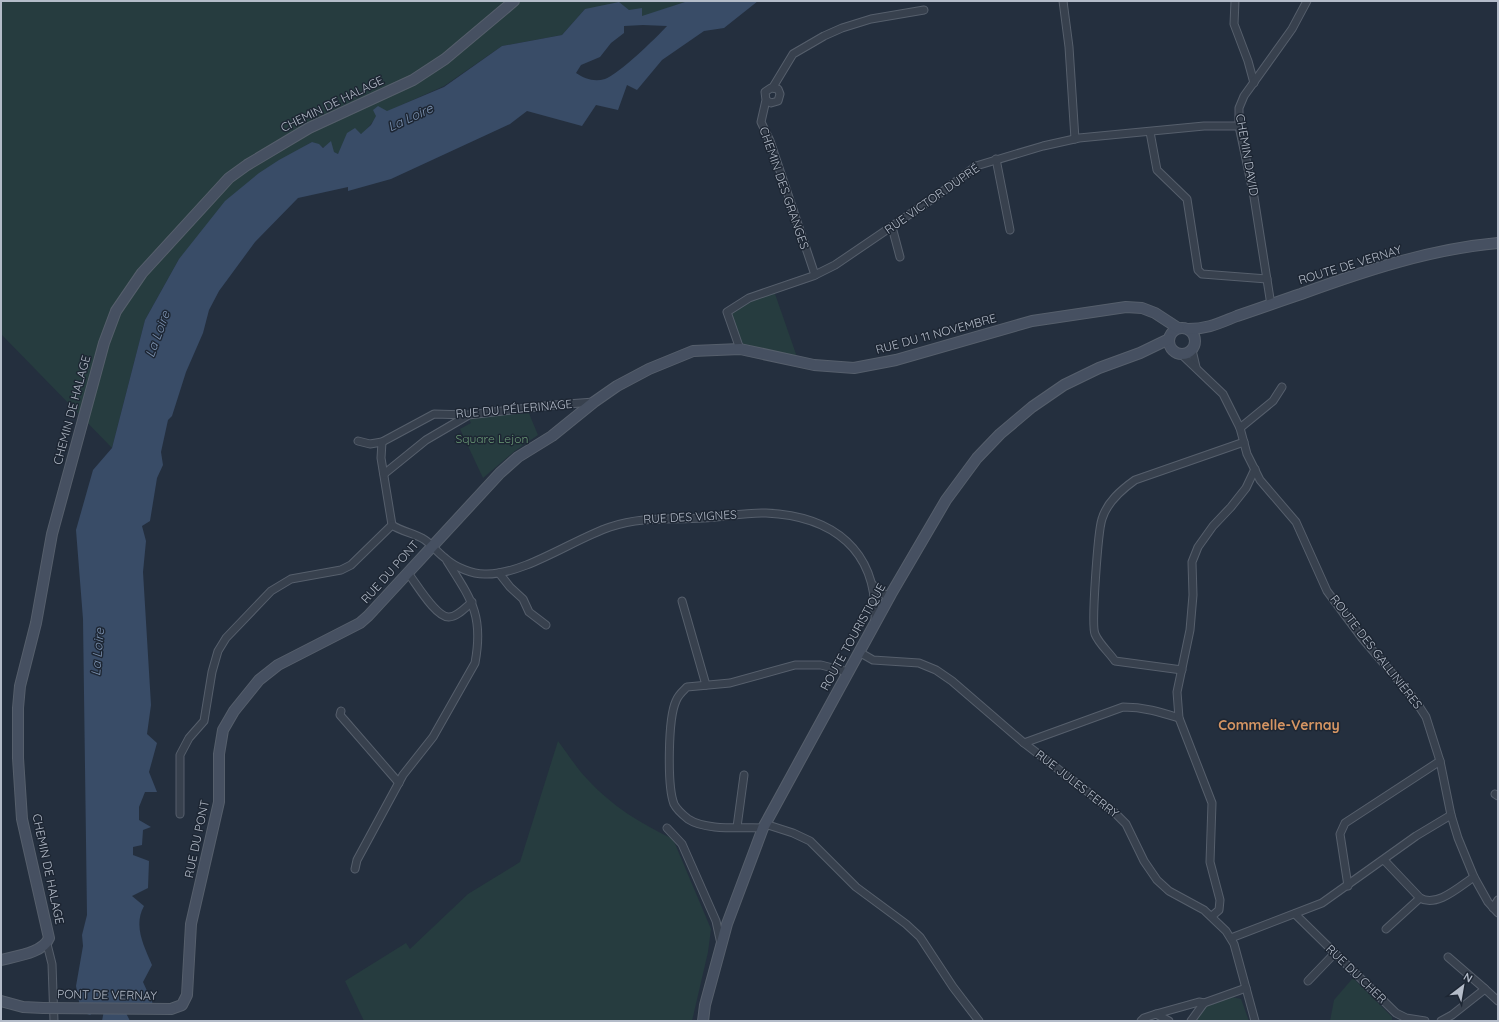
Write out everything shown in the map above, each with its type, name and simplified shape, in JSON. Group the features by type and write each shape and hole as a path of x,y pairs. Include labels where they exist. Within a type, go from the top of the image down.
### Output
{"street":[{"name":"CHEMIN DE HALAGE","path":"54,1021 52,964 47,944 48,931 22,819 18,734 20,693 26,661 36,623 54,527 104,343 116,311 142,273 229,178 247,165 309,128 413,80 445,59 514,1"},
{"path":"1063,1 1069,48 1075,139"},
{"path":"1235,1 1234,24 1248,61 1254,83"},
{"name":"CHEMIN DAVID","path":"1271,305 1254,197 1239,126 1238,108 1244,96 1292,29 1307,1"},
{"path":"773,87 779,91 779,98 773,103 766,100 766,90 773,87 793,54 824,36 842,28 871,19 924,10"},
{"name":"CHEMIN DES GRANGES","path":"766,100 761,122 762,126 770,141 779,172 815,275"},
{"name":"RUE VICTOR DUPRÉ","path":"740,349 727,312 749,298 815,275 835,265 892,227 976,166 996,159 1075,139 1204,126 1239,126"},
{"path":"1150,132 1158,170 1186,199 1198,270 1202,274 1267,279"},
{"path":"996,159 1010,230"},
{"path":"892,227 900,257"},
{"name":"ROUTE DE VERNAY","path":"1176,333 1213,327 1377,268 1470,245 1498,243"},
{"name":"RUE DU 11 NOVEMBRE","path":"431,546 500,473 518,457 552,436 594,402 617,386 648,369 693,352 740,349 814,365 834,368 854,368 896,360 1032,320 1126,307 1142,308 1155,313 1176,333"},
{"name":"ROUTE DE VERNAY","path":"1193,348 1213,327"},
{"path":"1193,348 1179,354 1170,347 1176,333 1195,339 1193,348 1196,367"},
{"name":"ROUTE TOURISTIQUE","path":"703,1021 705,1005 727,924 764,826 891,594 946,500 977,458 1000,434 1032,407 1064,385 1099,368 1140,352 1176,333"},
{"name":"ROUTE TOURISTIQUE","path":"1140,352 1165,351 1179,354"},
{"name":"ROUTE DES GALLINIÈRES","path":"1179,354 1196,367 1222,394 1240,428 1247,454 1260,480 1296,522 1327,591 1362,638 1415,700 1426,717 1440,761 1451,815 1474,877 1495,911"},
{"path":"1240,428 1273,401 1282,387"},
{"name":"RUE DU PÉLERINAGE","path":"382,442 434,414 468,415 594,402"},
{"path":"384,474 401,458 426,440 468,415"},
{"path":"180,814 180,755 189,738 204,721 212,672 218,651 226,638 271,591 290,579 341,570 351,564 392,525 381,458 382,442 370,444 358,441"},
{"path":"1182,670 1115,661 1094,633 1096,569 1102,518 1111,502 1123,489 1135,480 1244,442"},
{"path":"1212,916 1219,910 1220,900 1210,862 1212,803 1179,718 1177,692 1190,630 1193,602 1192,562 1198,546 1212,526 1231,507 1246,488 1255,469"},
{"name":"RUE DES VIGNES","path":"392,525 425,540 446,559 470,571 486,574 506,572 542,558 610,527 638,520 663,517 698,518 764,513 788,515 832,529 846,540 860,558 873,585 876,606 875,623"},
{"name":"RUE DU PONT","path":"171,1009 182,1005 187,995 191,924 219,802 219,754 223,730 234,711 259,680 278,665 360,623 408,573 431,546"},
{"path":"355,869 357,860 399,783 433,737 475,663 478,649 478,624 472,602 446,559"},
{"path":"408,573 436,611 448,618 456,615 472,602"},
{"path":"499,573 510,587 523,599 529,612 546,625"},
{"path":"873,585 885,595 891,594"},
{"path":"682,601 706,685"},
{"name":"RUE JULES FERRY","path":"859,652 873,660 919,663 936,670 952,681 1024,743 1114,812 1126,824 1144,861 1157,880 1169,891 1212,916 1231,938 1234,944 1255,1021"},
{"path":"848,672 821,666 795,665 730,683 687,687 676,699 672,713 670,779 674,804 683,815 699,825 737,827 764,826 793,833 810,841 856,887 920,936 953,987 979,1021"},
{"path":"1024,743 1123,707 1138,707 1154,710 1179,718"},
{"path":"341,711 340,715 399,783"},
{"path":"1348,886 1340,834 1344,823 1440,761"},
{"path":"737,827 744,776"},
{"path":"1231,938 1322,903 1348,886 1416,836 1451,815"},
{"path":"666,828 682,844 716,921 722,944"},
{"path":"1384,860 1420,898 1430,902 1437,900 1474,877"},
{"path":"1386,929 1420,898"},
{"path":"1495,911 1498,900"},
{"name":"RUE DU CHER","path":"1295,914 1334,954 1396,1013 1406,1018 1424,1021"},
{"path":"1,960 39,949 47,944"},
{"path":"1308,981 1334,954"},
{"path":"1448,957 1498,1001"},
{"path":"1141,1021 1144,1018 1156,1014 1199,1002 1204,1003 1246,988"},
{"path":"1441,1021 1452,1015 1485,989"},
{"name":"PONT DE VERNAY","path":"1,1001 23,1007 43,1008 171,1009"},
{"path":"1191,1021 1204,1003"},
{"path":"1156,1014 1169,1021"}],"green space":[{"path":"1,1 688,1 642,17 629,10 585,9 562,35 502,46 444,86 377,116 364,133 361,134 355,129 338,154 312,142 305,146 179,259 145,320 112,448 1,334"},
{"path":"774,291 797,357 743,344 731,314 750,301"},
{"name":"Square Lejon","path":"528,411 538,435 516,450 483,478 460,429 471,423 469,419"},
{"path":"558,741 584,776 607,798 638,821 673,839 711,929 708,952 692,1021 364,1021 345,981 406,943 410,949 468,894 520,862"},
{"path":"1353,978 1392,1017 1392,1021 1330,1021 1334,1000"},
{"path":"1232,997 1241,999 1249,1021 1196,1021 1207,1005"}],"water":[{"name":"La Loire","path":"688,1 758,1 724,28 704,31 662,60 637,90 627,85 618,110 596,105 582,126 527,111 510,124 391,179 348,191 348,187 298,198 255,242 219,291 209,310 203,333 186,372 172,416 168,420 161,452 163,465 157,478 150,521 142,526 146,541 143,572 151,705 147,734 157,743 149,772 157,792 145,792 139,807 139,820 151,827 143,830 142,845 133,847 133,855 149,861 148,888 132,896 144,906 139,921 141,936 152,965 143,982 153,1004 126,1013 130,1021 102,1021 105,1005 90,1015 81,1012 76,986 83,946 82,935 87,915 83,619 76,530 93,470 112,448 145,320 179,259 225,201 259,173 312,142 319,144 323,148 331,141 334,152 338,154 347,133 355,128 361,134 371,125 376,116 373,110 378,106 387,111 444,87 502,46 562,35 585,9 619,2 629,10 642,8 642,16","holes":["624,26 667,26 646,47 611,76 605,79 597,80 583,77 576,73 581,65 600,57 611,43 624,33"]}],"district":[{"name":"Commelle-Vernay","path":"1279,725"}]}
